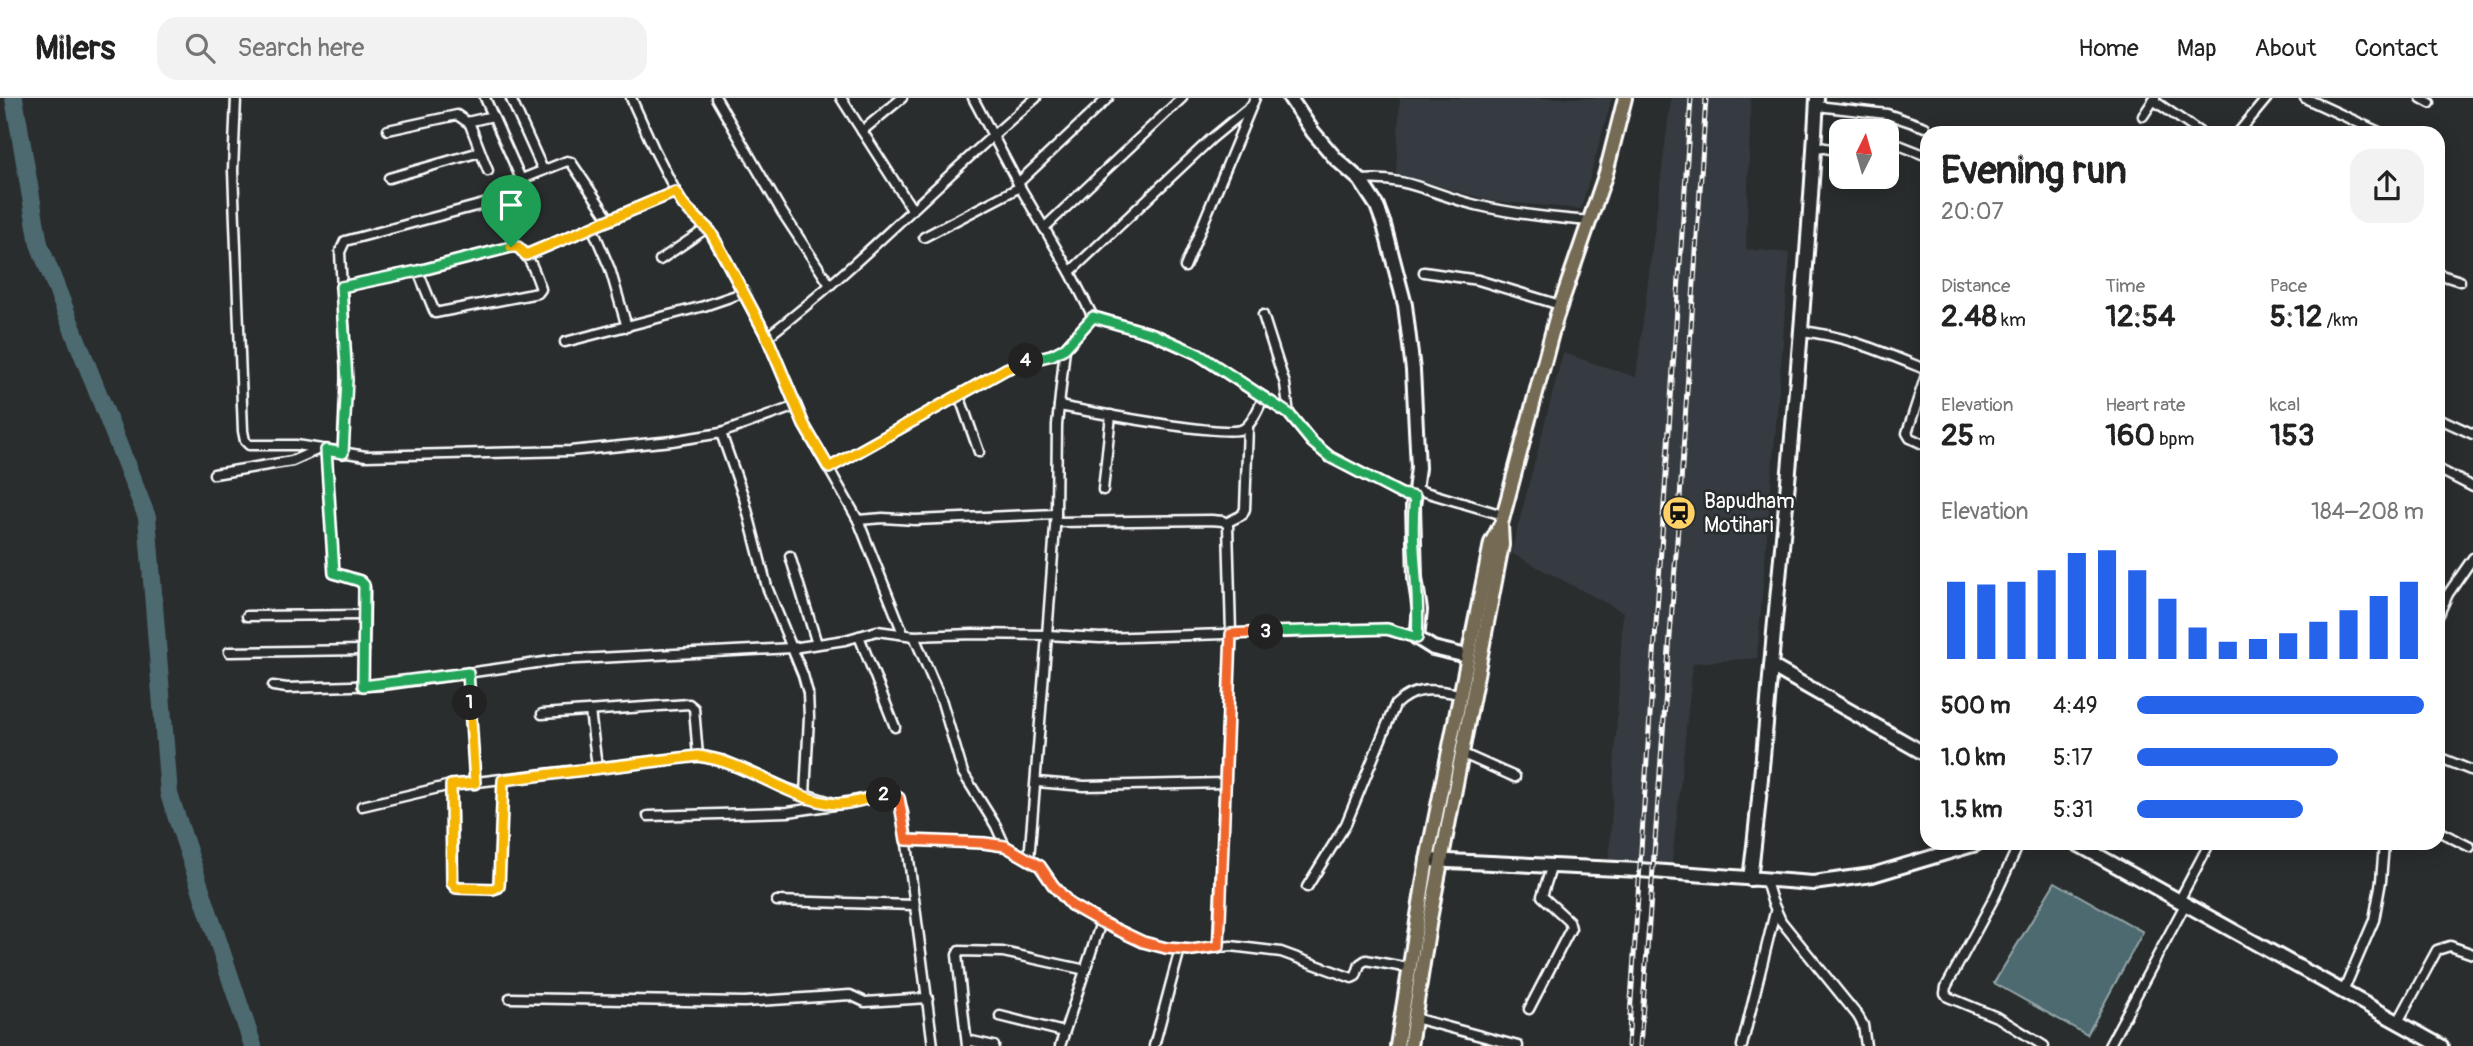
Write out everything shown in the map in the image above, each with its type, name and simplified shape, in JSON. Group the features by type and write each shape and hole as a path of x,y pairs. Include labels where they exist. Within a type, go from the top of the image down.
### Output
{"main road":[{"path":"1397,1046 1427,860 1491,543 1502,520 1560,305 1606,173 1625,98"},
{"path":"1409,1046 1461,752 1502,545 1502,520"}],"street":[{"path":"236,98 233,170 244,437 252,447 296,446 366,456 546,453 672,441 721,433 796,405"},
{"path":"485,98 521,179"},
{"path":"631,98 675,192 687,210 707,228 767,337 796,405 858,520 903,633"},
{"path":"716,98 782,212 830,285"},
{"path":"841,98 912,209"},
{"path":"862,131 902,98"},
{"path":"973,98 1093,317"},
{"path":"767,337 830,285 992,135 1036,98"},
{"path":"924,237 1019,185 1108,98"},
{"path":"1044,228 1182,98"},
{"path":"1290,98 1325,146 1360,180 1377,206 1405,305 1413,370 1418,468 1415,493 1415,578 1420,610 1417,638"},
{"path":"2244,126 2267,98"},
{"path":"2305,98 2366,126"},
{"path":"2421,98 2430,103"},
{"path":"511,99 543,170"},
{"path":"2143,116 2154,99 2192,126"},
{"path":"1070,272 1210,139 1253,102"},
{"path":"1185,267 1253,102"},
{"path":"1750,879 1760,800 1802,331 1817,102 1887,114 1922,126"},
{"path":"388,130 457,115 469,122 488,171"},
{"path":"469,122 493,116"},
{"path":"1899,145 1920,153"},
{"path":"1814,146 1829,149"},
{"path":"389,178 480,152"},
{"path":"343,453 347,380 340,252 345,241 491,202 496,199 500,188 564,161 571,162 610,220"},
{"path":"1360,180 1395,179 1503,212 1590,221"},
{"path":"526,255 675,192"},
{"path":"592,227 610,268 627,327"},
{"path":"660,260 707,228"},
{"path":"341,287 511,247 518,247 526,255 540,286 539,292 435,313 418,271"},
{"path":"1424,272 1478,281 1560,305"},
{"path":"2445,275 2460,281"},
{"path":"565,342 742,293"},
{"path":"1263,315 1285,384 1289,414"},
{"path":"829,468 1013,366 1052,355 1065,348 1093,317"},
{"path":"1093,317 1176,343 1211,362 1289,414 1312,442 1330,457 1401,494 1415,493 1451,498 1502,520"},
{"path":"1802,331 1853,340 1920,368"},
{"path":"1029,860 1056,518 1059,406 1065,348"},
{"path":"1920,393 1907,433 1910,439 1920,443"},
{"path":"959,395 979,452"},
{"path":"858,520 1056,518 1211,520 1226,523 1242,515 1245,509 1248,426 1264,397"},
{"path":"1059,406 1206,429 1236,431 1248,426"},
{"path":"1103,490 1111,415"},
{"path":"2445,421 2473,434"},
{"path":"721,433 744,498 767,587 806,685 810,703 804,795"},
{"path":"214,474 282,463 323,449"},
{"path":"323,449 334,573 362,583 365,588 363,686"},
{"path":"2445,473 2473,486"},
{"path":"1219,946 1231,634 1226,523"},
{"path":"790,556 817,645"},
{"path":"2445,601 2473,558"},
{"path":"247,615 364,615"},
{"path":"273,687 363,686 586,657 792,648 877,631 914,636 973,634 1100,638 1387,629 1417,638 1433,648 1467,656"},
{"path":"859,636 895,727"},
{"path":"914,636 938,692 963,772 1005,846"},
{"path":"229,652 363,650"},
{"path":"1771,666 1920,751"},
{"path":"468,673 475,783"},
{"path":"1307,887 1346,824 1395,705 1425,689 1433,688 1460,694"},
{"path":"542,713 691,704 694,709 698,756"},
{"path":"590,711 597,767"},
{"path":"1461,752 1515,778"},
{"path":"362,806 451,785 698,756 724,761 804,795 837,804"},
{"path":"2445,760 2473,771"},
{"path":"451,785 453,885 456,888 493,889 498,888 500,881 503,780"},
{"path":"1037,782 1084,786 1226,783"},
{"path":"648,816 788,812 892,794 899,798 933,1046"},
{"path":"2445,835 2470,848"},
{"path":"906,840 1005,846 1040,866 1071,905 1143,942 1166,948 1219,946 1281,951 1352,978 1356,976 1360,964 1366,960 1409,968"},
{"path":"1427,860 1552,865 1814,883 1872,875 1956,850"},
{"path":"2017,850 2007,874 1945,993 1948,997 1999,1018 2044,1046"},
{"path":"2088,850 2441,1046"},
{"path":"2109,1046 2183,901 2205,850"},
{"path":"2343,992 2374,920 2384,850"},
{"path":"1529,1009 1572,928 1569,921 1542,896 1552,865"},
{"path":"1766,881 1775,912 1858,1016 1863,1025 1866,1046"},
{"path":"777,901 914,905"},
{"path":"1742,1046 1775,912"},
{"path":"1060,1046 1101,922"},
{"path":"2398,1022 2437,950 2449,946 2473,954"},
{"path":"1154,1046 1180,949"},
{"path":"994,1046 967,1043 957,955 959,951 1003,952 1086,970"},
{"path":"510,998 744,1002 853,995 865,1002 928,998"},
{"path":"1000,1016 1065,1032"},
{"path":"1414,1018 1518,1046"}],"shaded area":[{"path":"1400,98 1612,98 1581,209 1492,201 1396,174"},
{"path":"1671,98 1751,98 1746,249 1790,253 1757,658 1693,663 1672,863 1609,860 1623,612 1511,553 1563,353 1636,377"}],"water":[{"path":"2055,882 2143,932 2087,1035 1994,983"}],"waterway":[{"path":"14,98 39,244 147,517 169,794 253,1046"}],"railway":[{"path":"1628,1046 1691,98"},
{"path":"1640,1046 1706,98"}],"place":[{"name":"Bapudham Motihari","path":"1679,513"}],"route":[{"path":"675,192 684,206 710,231 724,256 767,337 804,425 829,468 1006,369 1059,352 1093,317 1153,334 1198,354 1289,414 1312,442 1330,457 1401,494 1415,497 1415,578 1420,610 1417,638 1387,629 1231,634 1219,946 1192,950 1166,948 1143,942 1071,905 1040,866 1005,846 906,840 899,798 892,794 837,804 788,789 724,761 698,756 503,780 499,886 493,889 454,887 451,785 475,783 468,673 363,686 364,585 360,581 334,573 326,450 343,453 347,380 341,287 511,247 521,248 526,255 675,192"}]}
